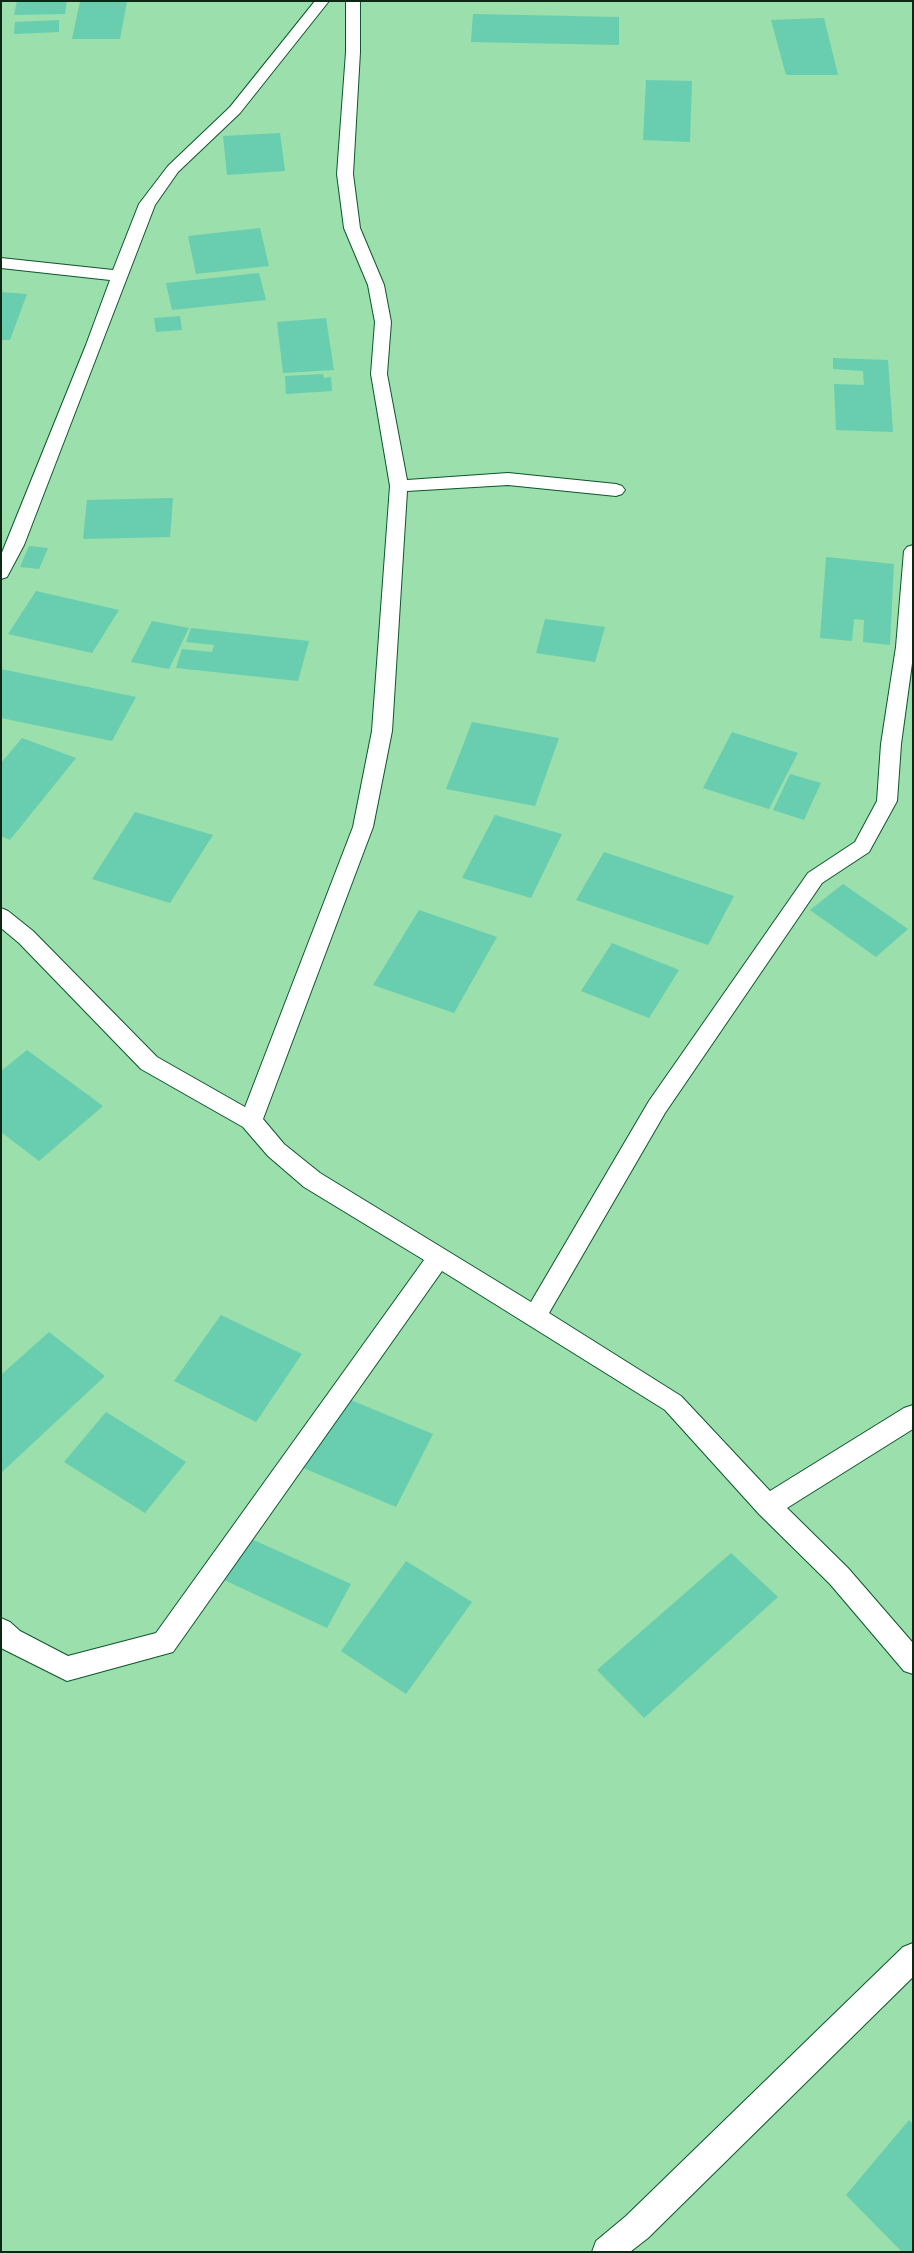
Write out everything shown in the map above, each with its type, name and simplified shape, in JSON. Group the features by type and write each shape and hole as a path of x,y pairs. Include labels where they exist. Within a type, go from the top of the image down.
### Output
{"street":[{"path":"1,573 15,545 120,276 134,234 147,204 173,169 235,110 322,1"},
{"path":"251,1121 363,827 382,731 399,486 379,374 383,322 376,285 352,228 344,174 352,52 353,1"},
{"path":"1,263 120,276"},
{"path":"399,486 508,479 616,490"},
{"path":"535,1316 657,1107 815,878 862,846 887,801 891,744 905,648 913,551"},
{"path":"1,916 26,937 149,1063 251,1121 276,1150 312,1180 535,1316 673,1403 768,1506 839,1576 913,1662"},
{"path":"1,1630 11,1640 67,1669 164,1643 438,1258"},
{"path":"768,1506 913,1416"},
{"path":"607,2252 636,2227 913,1957"}],"building":[{"path":"17,1 67,1 65,14 14,15"},
{"path":"80,1 127,1 120,39 72,39"},
{"path":"473,14 619,17 619,45 471,42"},
{"path":"824,18 838,75 786,75 771,20"},
{"path":"59,20 59,32 14,34 15,22"},
{"path":"646,80 692,81 690,142 643,140"},
{"path":"280,133 285,171 227,175 223,136"},
{"path":"260,228 269,266 196,274 188,236"},
{"path":"259,273 266,300 172,310 166,283"},
{"path":"1,292 27,294 10,340 1,340"},
{"path":"180,316 182,330 156,332 154,318"},
{"path":"326,318 334,370 283,373 277,322"},
{"path":"833,358 888,360 893,432 836,430 834,384 864,385 863,371 833,369"},
{"path":"323,374 324,378 331,377 332,391 286,394 285,376"},
{"path":"173,498 170,537 83,539 87,500"},
{"path":"29,546 48,548 39,569 20,567"},
{"path":"826,557 894,564 890,645 863,642 864,620 854,619 852,641 820,638"},
{"path":"36,591 119,610 92,653 8,634"},
{"path":"545,619 605,627 595,662 536,653"},
{"path":"152,621 189,628 169,669 131,662"},
{"path":"191,628 309,641 298,681 176,668 182,649 212,652 214,645 186,642"},
{"path":"1,669 136,697 112,741 1,718"},
{"path":"472,722 559,738 535,806 446,789"},
{"path":"732,732 798,753 769,809 703,788"},
{"path":"22,738 76,758 10,840 1,836 1,763"},
{"path":"790,774 821,783 804,820 773,810"},
{"path":"135,812 213,835 170,903 92,879"},
{"path":"495,815 562,834 531,898 462,878"},
{"path":"604,852 734,896 708,945 576,900"},
{"path":"843,884 908,929 876,957 810,910"},
{"path":"419,910 497,937 454,1013 373,985"},
{"path":"612,943 679,970 649,1018 581,991"},
{"path":"27,1050 103,1106 39,1161 1,1132 1,1071"},
{"path":"221,1315 302,1354 256,1422 174,1381"},
{"path":"49,1332 105,1376 1,1473 1,1375"},
{"path":"341,1396 433,1434 396,1507 301,1467"},
{"path":"106,1412 186,1462 145,1513 64,1462"},
{"path":"247,1537 351,1584 327,1628 222,1579"},
{"path":"731,1553 778,1597 644,1718 597,1670"},
{"path":"406,1561 472,1602 406,1694 341,1651"},
{"path":"909,2120 913,2124 913,2252 902,2252 846,2195"}]}
